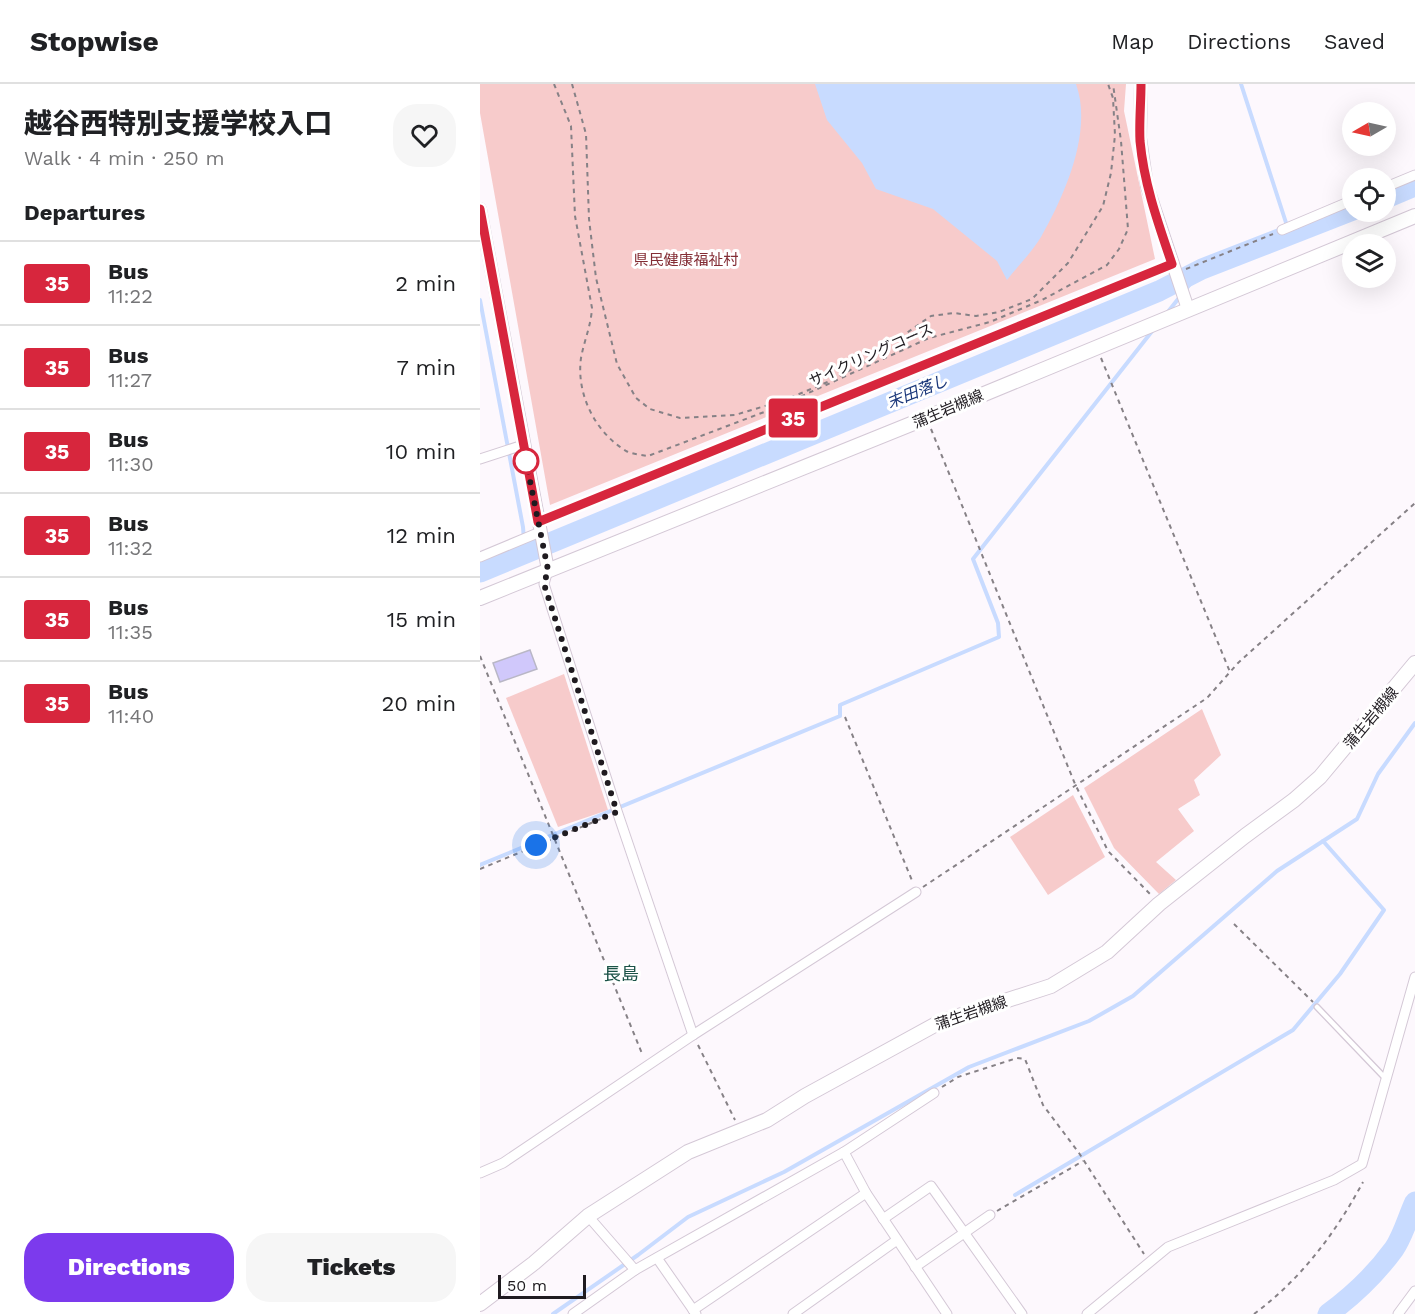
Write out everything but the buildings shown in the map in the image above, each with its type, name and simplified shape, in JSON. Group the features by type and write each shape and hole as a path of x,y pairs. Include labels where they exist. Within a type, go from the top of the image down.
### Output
{"main road":[{"name":"蒲生岩槻線","path":"480,598 926,418 1415,216"},
{"name":"蒲生岩槻線","path":"480,1304 534,1263 588,1216 688,1152 767,1120 805,1096 940,1022 1051,986 1107,952 1159,904 1245,836 1294,801 1320,777 1415,663"}],"street":[{"path":"1141,84 1140,138 1151,205 1188,309"},
{"path":"1396,183 1415,175"},
{"path":"1282,230 1342,205"},
{"path":"480,209 548,570 544,584 613,801 693,1035"},
{"path":"480,557 539,527 1174,268"},
{"path":"480,459 523,445"},
{"path":"480,1173 503,1163 693,1035 916,892"},
{"path":"1087,1314 1168,1247 1334,1180 1362,1164 1415,977"},
{"path":"573,1314 635,1270 844,1152 934,1093"},
{"path":"844,1152 866,1193 947,1314"},
{"path":"883,1219 932,1186 1022,1314"},
{"path":"657,1258 694,1312 866,1193"},
{"path":"915,1267 990,1215"},
{"path":"588,1216 635,1270"},
{"path":"793,1314 897,1240"},
{"path":"1398,1314 1415,1292"}],"lane":[{"path":"1317,1006 1387,1080"}],"path":[{"name":"サイクリングコース","path":"554,84 570,126 576,216 592,308 591,323 581,360 585,399 592,416 616,443 628,452 648,456 780,406 930,338 990,322 1042,300 1107,265 1119,249 1128,229 1121,141 1113,84"},
{"path":"572,84 586,134 589,219 596,278 617,364 636,398 650,409 680,418 735,415 785,400 830,381 865,362 931,316 954,313 976,316 999,312 1032,299 1068,263 1103,206 1111,173 1115,135 1113,98 1108,84"},
{"path":"1174,268 1282,230"},
{"path":"1097,347 1230,672"},
{"path":"926,418 1075,784 1108,851 1159,904"},
{"path":"845,717 916,892 1207,698 1230,672 1415,502"},
{"path":"480,656 647,1067"},
{"path":"480,869 617,812"},
{"path":"1234,924 1317,1006"},
{"path":"693,1035 741,1131"},
{"path":"934,1093 958,1077 1017,1058 1025,1059 1043,1105 1084,1160 1149,1262"},
{"path":"990,1215 1084,1160"},
{"path":"1254,1314 1293,1281 1318,1253 1363,1182"}],"green space":[{"name":"県民健康福祉村","path":"480,84 1126,84 1124,111 1155,259 550,505 480,113"},
{"path":"564,674 608,810 558,827 506,698"},
{"path":"1202,709 1221,755 1194,780 1200,795 1178,809 1194,831 1156,862 1176,880 1159,894 1114,848 1084,788"},
{"path":"1073,795 1105,857 1048,895 1010,837"}],"water":[{"path":"815,84 1076,84 1081,122 1079,142 1067,183 1041,237 1007,280 997,261 933,209 876,189 862,163 827,120"}],"waterway":[{"path":"1241,84 1290,235"},
{"name":"末田落し","path":"1396,194 1415,186"},
{"name":"末田落し","path":"480,572 1159,291 1202,269 1342,214"},
{"path":"1167,313 1202,269"},
{"path":"480,300 523,527 525,553"},
{"path":"480,865 840,716 840,705 999,637 998,623 973,559 1153,330"},
{"path":"553,1314 688,1217 784,1172 969,1067 1089,1021 1133,996 1277,871 1357,819 1378,774 1415,723"},
{"path":"1015,1195 1293,1030 1340,974 1384,910 1323,841"},
{"path":"1328,1314 1364,1284 1394,1249 1415,1202"}],"bus line":[{"name":"35","path":"480,209 538,522 1172,264 1151,205 1143,164 1140,138 1141,84"}],"district":[{"name":"長島","path":"621,974"}],"route":[{"path":"526,461 548,570 544,584 617,812 536,845"}]}
